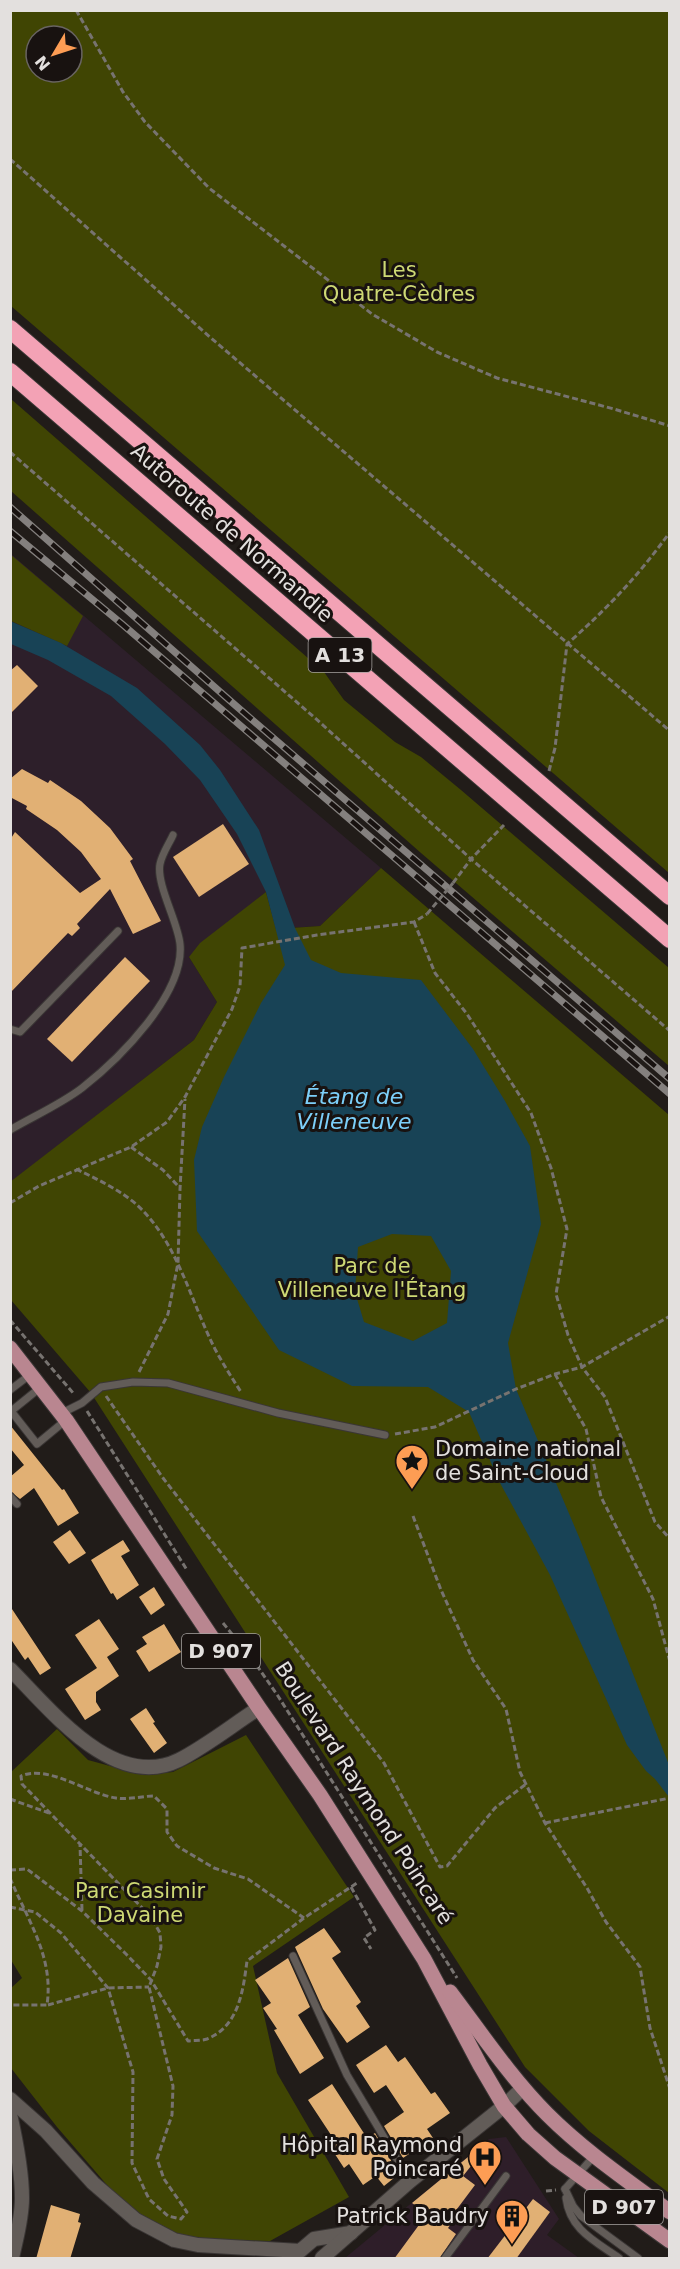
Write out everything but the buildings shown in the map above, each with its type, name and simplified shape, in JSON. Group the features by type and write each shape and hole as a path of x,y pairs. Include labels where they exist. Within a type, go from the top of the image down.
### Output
{"highway":[{"name":"Autoroute de Normandie","path":"10,329 669,896"},
{"name":"Autoroute de Normandie","path":"10,372 669,939"}],"main road":[{"name":"Boulevard Raymond Poincaré","path":"10,1348 64,1417 320,1795 424,1959 504,2106 528,2134 577,2174 669,2241"},
{"name":"Boulevard Raymond Poincaré","path":"424,1959 523,2088 547,2114 594,2156 669,2212"}],"street":[{"path":"10,1670 77,1736 108,1758 144,1769 178,1761 259,1708"},
{"path":"322,2259 410,2181 504,2106 523,2088"},
{"path":"10,2098 46,2131 93,2183 136,2220 174,2240 198,2245 302,2255 314,2239 351,2233"},
{"path":"10,2114 18,2148 22,2198 12,2259"}],"lane":[{"path":"10,1130 82,1089 141,1034 168,993 178,973 180,945 165,897 159,865 173,835"},
{"path":"10,1029 20,1032 118,931"},
{"path":"10,1390 31,1374"},
{"path":"41,1387 11,1411 37,1444 91,1393 101,1387 133,1382 168,1383 249,1406 385,1436"},
{"path":"10,1496 17,1504"},
{"path":"292,1956 347,2075 410,2181"},
{"path":"594,2156 565,2189 568,2211 573,2222 619,2259"},
{"path":"445,2259 506,2176"},
{"path":"565,2189 581,2216 638,2259"}],"path":[{"path":"76,10 123,92 145,122 209,188 372,314 437,352 497,378 669,426"},
{"path":"10,159 211,338 669,731"},
{"path":"10,452 315,718 471,860 669,1031"},
{"path":"549,771 555,748 567,644 609,607 649,562 669,532"},
{"path":"10,1203 39,1186 131,1147 167,1122 185,1097 232,1009 240,986 242,948 414,922 427,914 471,860 504,825"},
{"path":"414,922 435,973 467,1014 531,1113 551,1168 567,1229 556,1294 568,1335 582,1367 605,1397 655,1522 669,1539"},
{"path":"133,1382 168,1314 178,1263 185,1097"},
{"path":"131,1147 163,1170 180,1189"},
{"path":"76,1169 106,1184 136,1204 156,1227 178,1263 215,1348 249,1406"},
{"path":"385,1436 435,1427 516,1389 555,1374 582,1367 669,1316"},
{"path":"10,1320 82,1403 189,1574"},
{"path":"555,1374 586,1429 601,1497 653,1599 669,1662"},
{"path":"101,1387 163,1478 256,1601 384,1763 440,1867 447,1866 495,1808 526,1784"},
{"path":"413,1516 441,1590 473,1660 506,1709 520,1772 545,1823 606,1922 640,1967 650,2028 669,2089"},
{"name":"Boulevard Raymond Poincaré","path":"221,1621 253,1660 278,1696 457,1978"},
{"path":"10,1907 35,1912 62,1933 108,1988 133,2072 132,2163 149,2199 168,2216 181,2219 187,2212 164,2179 157,2159 172,2115 173,2086 148,1987 157,1966 161,1947 160,1933 151,1917 22,1784 21,1776 29,1773 51,1776 117,1798 154,1796 168,1809 167,1832 177,1846 214,1868 248,1879 304,1918"},
{"path":"545,1823 669,1798"},
{"path":"10,1799 51,1813"},
{"path":"80,1844 82,1911"},
{"path":"10,1870 27,1869 82,1911 151,1980 188,2041 206,2039 225,2026 237,2010 247,1961 304,1918 351,1887 375,1930 364,1938 371,1949"},
{"path":"10,1878 37,1934 50,1986 47,2005"},
{"path":"10,2005 47,2005 108,1988 148,1987"}],"shaded area":[{"path":"11,554 381,868 320,926 276,929 266,892 189,957 217,1002 194,1040 11,1182"},
{"name":"Hôpital Raymond Poincaré","path":"506,2137 559,2219 547,2235 579,2258 345,2258 489,2139"}],"green space":[{"name":"Les Quatre-Cèdres","path":"11,10 669,11 669,873 11,306"},
{"path":"11,399 324,672 344,700 395,742 421,757 669,968 669,1066 421,853 11,491"},
{"path":"10,554 83,616 67,646 11,621"},
{"name":"Domaine national de Saint-Cloud","path":"381,868 669,1115 669,2193 589,2131 525,2067 91,1393 11,1300 10,1182 194,1040 217,1002 189,957 200,943 266,892 276,929 320,926"},
{"name":"Parc Casimir Davaine","path":"57,1729 88,1760 143,1775 173,1772 246,1735 354,1897 253,1966 277,2073 349,2197 270,2241 199,2240 165,2232 126,2207 57,2127 11,2068 10,1989 22,1978 11,1960 11,1772"}],"water":[{"name":"Étang de Villeneuve","path":"10,621 61,643 137,688 200,745 220,770 259,830 295,928 311,960 341,973 421,980 473,1049 505,1101 530,1146 541,1224 508,1343 516,1389 579,1537 669,1765 669,1797 627,1745 550,1575 499,1481 469,1412 428,1387 352,1386 279,1350 197,1231 194,1160 202,1127 261,1003 285,965 266,892 237,834 200,780 165,744 111,696 48,660 11,644","holes":["392,1234 431,1236 451,1271 447,1323 413,1341 364,1322 355,1292 358,1247"]}],"railway":[{"path":"10,507 235,705 670,1079"},
{"path":"10,531 122,624 670,1094"}],"place":[{"name":"Domaine national de Saint-Cloud","path":"412,1490"},
{"name":"Hôpital Raymond Poincaré","path":"485,2186"},
{"name":"Patrick Baudry","path":"512,2245"}],"park label":[{"name":"Parc de Villeneuve l'Étang","path":"372,1278"}]}
